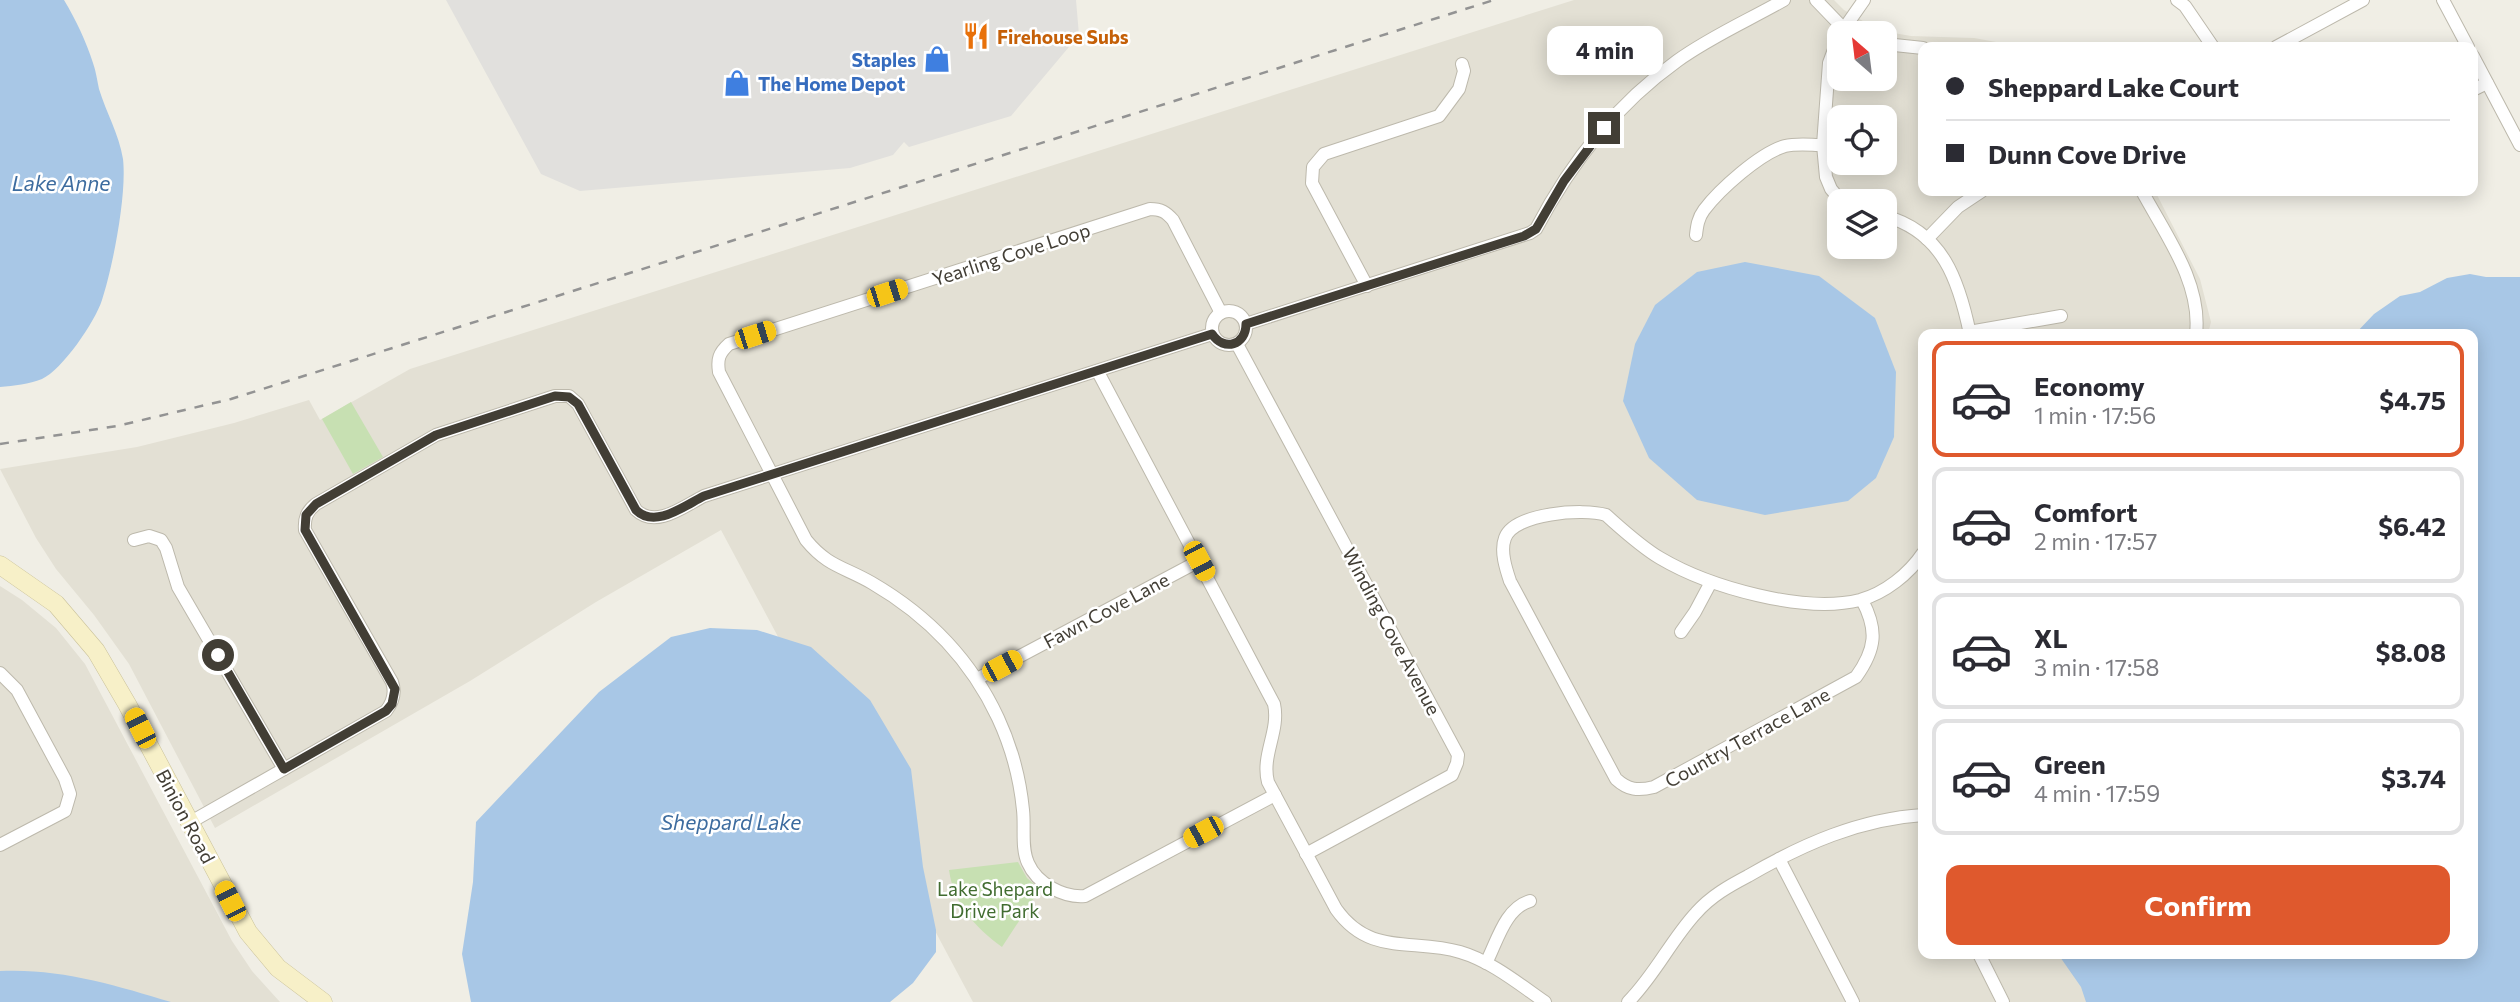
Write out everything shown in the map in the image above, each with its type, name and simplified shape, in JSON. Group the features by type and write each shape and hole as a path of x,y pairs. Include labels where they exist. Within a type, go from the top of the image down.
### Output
{"main road":[{"name":"Binion Road","path":"0,565 56,604 96,650 233,907 265,954 288,976 323,1002"}],"street":[{"path":"1246,324 1530,233 1536,229 1564,181 1618,112 1678,60 1784,0"},
{"path":"1816,0 1834,21"},
{"path":"1851,21 1864,0"},
{"path":"2177,0 2185,6 2210,42"},
{"path":"2285,42 2363,0"},
{"path":"2443,0 2465,42"},
{"path":"1897,45 1918,47"},
{"path":"1367,286 1312,183 1313,167 1324,154 1439,116 1459,89 1464,72 1462,64"},
{"path":"2478,66 2520,145"},
{"path":"2478,88 2487,83"},
{"path":"1827,90 1823,145 1826,177 1831,189"},
{"path":"1696,235 1698,221 1704,209 1737,177 1769,153 1787,145 1823,145"},
{"path":"1927,239 1958,207 1974,196"},
{"path":"2145,196 2184,271 2198,312 2196,329"},
{"name":"Yearling Cove Loop","path":"1221,313 1173,220 1158,209 1150,209 729,344 721,351 717,361 719,372 814,551 825,561 869,581 901,601 936,631 977,679 998,717 1010,747 1023,808 1025,856 1028,865 1048,885 1067,894 1085,895 1275,794"},
{"path":"1897,221 1927,239 1943,256 1959,288 1968,329"},
{"path":"1236,312 1246,324 1245,335 1237,344 1225,345 1212,334 1212,324 1221,313 1236,312"},
{"path":"1991,329 2061,316"},
{"path":"190,823 386,711 394,696 392,682 305,530 306,515 316,504 436,435 562,396 569,397 578,404 636,510 646,517 658,518 704,496 1212,334"},
{"name":"Winding Cove Avenue","path":"1237,344 1458,755 1451,775 1306,854"},
{"path":"1098,372 1273,704 1276,726 1267,756 1266,773 1340,916 1370,939 1385,944 1449,950 1486,963 1545,1002"},
{"name":"Country Terrace Lane","path":"1711,582 1658,557 1606,515 1596,512 1566,512 1540,517 1513,529 1506,536 1504,554 1510,581 1616,779 1634,790 1654,787 1856,677 1871,653 1873,641 1873,626 1862,600"},
{"path":"134,540 149,536 161,540 178,587 284,769"},
{"path":"1682,632 1711,582 1784,600 1827,603 1862,600 1908,572 1918,559"},
{"name":"Fawn Cove Lane","path":"977,679 1199,561"},
{"path":"0,673 16,690 65,779 70,794 65,811 0,845"},
{"path":"1628,1002 1708,900 1779,859 1839,832 1888,819 1918,816"},
{"path":"1779,859 1853,1002"},
{"path":"1486,963 1512,911 1530,901"},
{"path":"1982,959 2003,1002"}],"shaded area":[{"path":"446,0 1076,0 1079,35 1011,116 909,147 904,142 893,155 850,168 580,191 541,174"},
{"path":"1574,0 1834,0 1844,10 1863,21 1827,21 1827,91 1897,91 1897,34 1974,38 1996,42 1918,42 1918,196 2158,196 2200,279 2211,322 2209,329 1918,329 1918,959 2095,959 2117,1002 973,1002 721,530 596,602 470,681 215,828 129,664 94,615 56,569 36,538 0,469 137,447 234,423 309,400 320,420 410,369"},
{"path":"0,586 56,628 85,664 232,941 252,971 280,1002 0,1002"}],"green space":[{"path":"351,402 383,457 353,474 322,419"},
{"name":"Lake Shepard Drive Park","path":"1018,862 1027,878 1040,889 1002,947 967,914 956,894 949,870"}],"water":[{"name":"Lake Anne","path":"0,0 64,0 95,69 99,89 121,150 124,174 115,250 102,300 92,320 68,356 50,374 32,382 0,387"},
{"path":"1745,262 1819,276 1875,318 1896,372 1894,437 1876,478 1848,501 1765,515 1697,500 1649,458 1623,401 1635,344 1655,305 1697,272"},
{"path":"2470,274 2520,277 2520,1002 2086,1002 2081,987 2061,959 2478,959 2478,329 2360,329 2374,314 2400,296 2420,292 2447,278"},
{"name":"Sheppard Lake","path":"710,628 757,630 811,647 870,700 911,769 923,867 936,930 936,952 913,983 890,1002 471,1002 462,954 473,882 476,822 599,692 671,637"},
{"path":"0,971 65,975 171,1002 0,1002"}],"railway":[{"path":"0,444 117,426 231,399 1494,0"}],"place":[{"name":"Firehouse Subs","path":"976,36"},
{"name":"Staples","path":"937,59"},
{"name":"The Home Depot","path":"737,83"}],"route":[{"path":"218,655 284,769 386,711 392,704 395,689 305,530 306,515 316,504 436,435 555,396 569,397 578,404 636,510 646,517 658,518 704,496 1212,334 1220,343 1237,344 1245,335 1246,324 1524,236 1536,229 1564,181 1604,128"}]}
